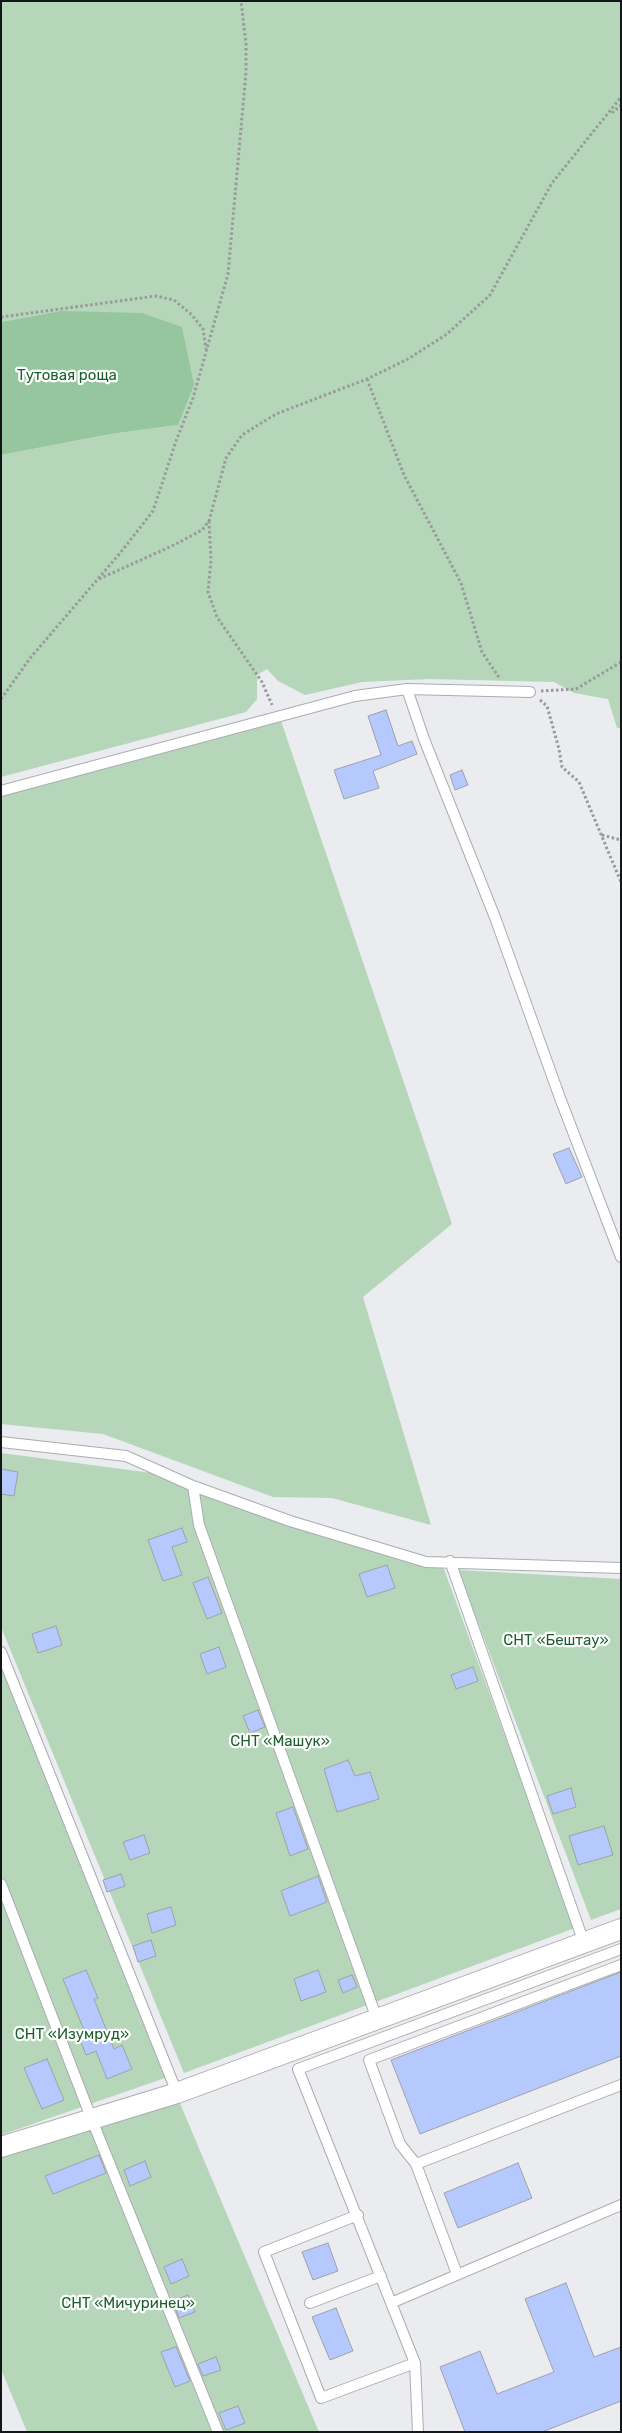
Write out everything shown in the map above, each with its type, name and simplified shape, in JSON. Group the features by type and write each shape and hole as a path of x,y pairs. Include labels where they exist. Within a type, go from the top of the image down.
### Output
{"street":[{"path":"1,2147 177,2093 621,1929"}],"lane":[{"path":"408,689 424,739 496,920 560,1098 621,1257"},
{"path":"1,790 355,696 408,689 530,692"},
{"path":"1,1442 126,1456 193,1486 290,1521 426,1562 450,1561 621,1568"},
{"path":"193,1486 199,1525 377,2019"},
{"path":"450,1561 584,1943"},
{"path":"1,1652 177,2093"},
{"path":"1,1884 92,2120 218,2432"},
{"path":"418,2432 415,2363 358,2215 298,2069 621,1949"},
{"path":"457,2274 416,2164 400,2144 369,2060 621,1965"},
{"path":"416,2164 621,2085"},
{"path":"392,2303 621,2205"},
{"path":"358,2215 264,2252 321,2398 415,2363"},
{"path":"310,2303 381,2276"}],"path":[{"path":"1,698 31,657 153,511 176,441 193,398 228,274 234,226 246,72 246,44 242,1"},
{"path":"277,717 262,682 217,617 208,592 211,560 209,521 226,458 242,435 276,414 367,379 408,359 447,334 490,295 552,183 621,98"},
{"path":"606,118 621,105"},
{"path":"1,317 156,296 174,300 192,315 203,329 206,352"},
{"path":"367,379 404,475 461,583 482,652 501,681"},
{"path":"97,580 174,545 202,530 209,521"},
{"path":"530,692 576,688 621,662"},
{"path":"530,692 547,706 562,767 580,782 621,882"},
{"path":"601,834 621,840"}],"green space":[{"path":"1,1 621,1 621,728 617,728 608,699 574,693 554,682 429,679 362,682 305,695 278,681 267,669 257,675 257,699 246,712 1,777 1,455 111,434 178,425 60,311 1,322"},
{"name":"Тутовая роща","path":"60,311 142,313 182,327 194,385 178,425 111,434 1,455 1,322"},
{"path":"280,718 452,1224 363,1297 431,1525 332,1498 273,1497 103,1434 1,1424 1,791"},
{"name":"СНТ «Машук»","path":"1,1453 152,1473 444,1569 575,1928 184,2073 1,1627"},
{"name":"СНТ «Бештау»","path":"458,1570 621,1579 621,1909 591,1920"},
{"name":"СНТ «Изумруд»","path":"1,1658 165,2078 1,2135"},
{"name":"СНТ «Мичуринец»","path":"176,2094 319,2432 27,2432 1,2369 1,2151"}],"building":[{"path":"386,710 398,746 412,741 417,754 373,771 379,788 344,799 334,770 381,755 368,716"},
{"path":"462,770 468,785 455,790 450,775"},
{"path":"569,1148 582,1177 566,1184 553,1154"},
{"path":"1,1469 18,1472 14,1496 1,1494"},
{"path":"182,1528 187,1542 172,1547 182,1575 163,1581 148,1540"},
{"path":"387,1565 395,1588 367,1597 359,1574"},
{"path":"208,1577 222,1613 207,1619 193,1583"},
{"path":"56,1626 62,1645 38,1653 32,1634"},
{"path":"219,1647 226,1667 207,1674 200,1654"},
{"path":"473,1667 478,1681 456,1689 451,1675"},
{"path":"258,1710 265,1727 250,1733 243,1716"},
{"path":"348,1760 355,1776 370,1772 379,1799 337,1812 324,1769"},
{"path":"571,1788 576,1807 553,1814 547,1796"},
{"path":"293,1807 308,1849 290,1856 276,1813"},
{"path":"604,1826 613,1855 578,1865 569,1836"},
{"path":"144,1835 150,1853 130,1860 123,1842"},
{"path":"121,1874 125,1886 107,1892 103,1880"},
{"path":"318,1876 327,1902 290,1916 281,1891"},
{"path":"171,1907 176,1925 152,1933 147,1914"},
{"path":"151,1940 156,1956 138,1962 133,1946"},
{"path":"86,1970 98,1998 94,1999 114,2049 122,2045 132,2069 107,2079 96,2051 86,2055 77,2032 84,2030 63,1979"},
{"path":"318,1970 326,1992 301,2001 294,1979"},
{"path":"621,1972 621,2056 420,2134 391,2060"},
{"path":"352,1975 357,1987 343,1993 338,1980"},
{"path":"47,2059 64,2100 42,2109 24,2068"},
{"path":"99,2155 106,2173 53,2194 45,2176"},
{"path":"145,2161 151,2177 130,2186 124,2170"},
{"path":"518,2163 532,2198 458,2228 444,2193"},
{"path":"328,2243 338,2271 313,2280 302,2252"},
{"path":"182,2259 189,2276 171,2284 164,2267"},
{"path":"566,2283 594,2357 621,2347 621,2401 542,2432 465,2432 440,2367 480,2351 497,2394 554,2372 525,2299"},
{"path":"188,2295 195,2312 179,2318 173,2301"},
{"path":"336,2308 353,2351 330,2360 312,2317"},
{"path":"176,2347 190,2381 175,2387 161,2352"},
{"path":"216,2357 221,2370 203,2376 198,2364"},
{"path":"238,2406 245,2423 226,2430 219,2413"}]}
